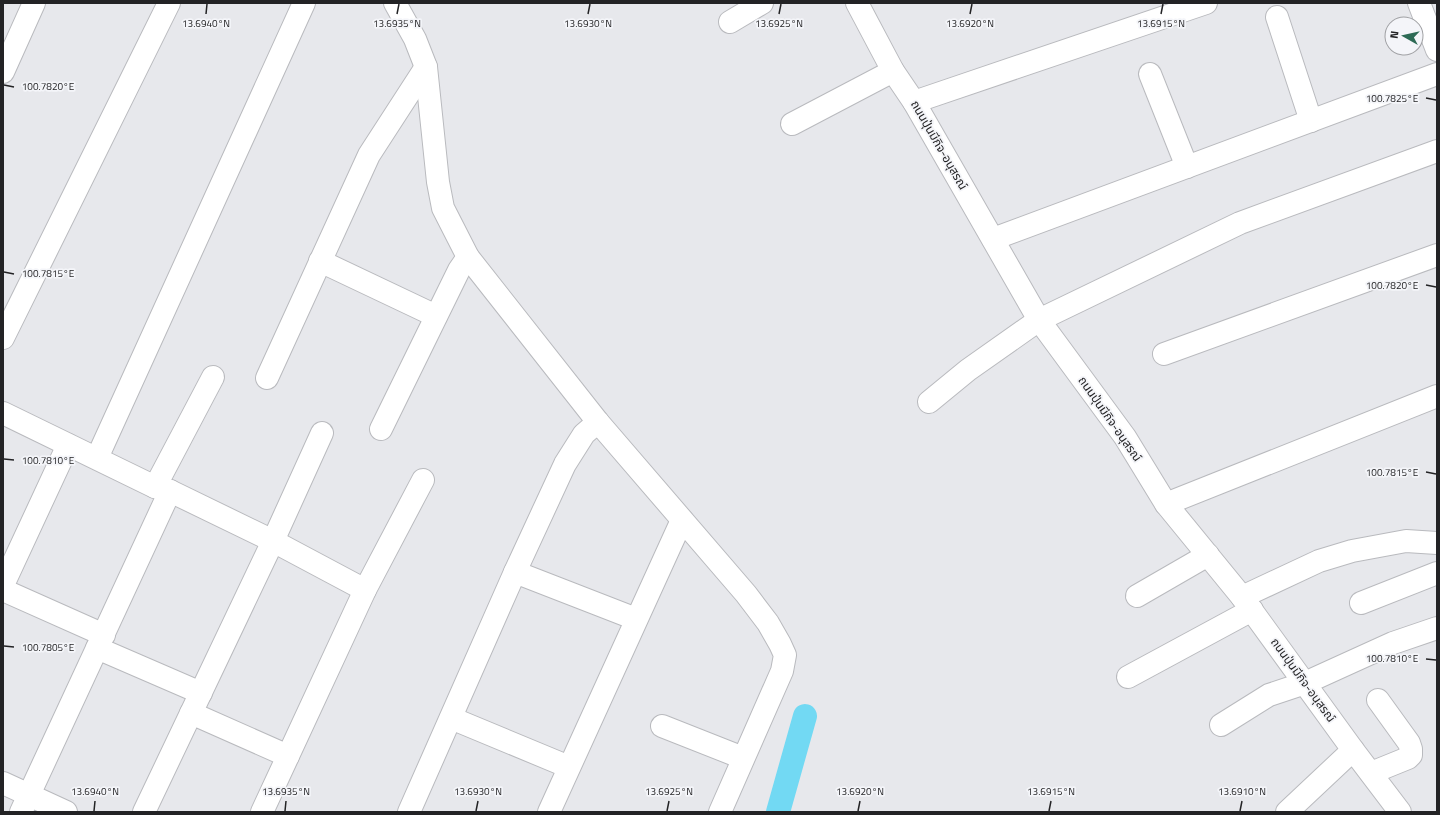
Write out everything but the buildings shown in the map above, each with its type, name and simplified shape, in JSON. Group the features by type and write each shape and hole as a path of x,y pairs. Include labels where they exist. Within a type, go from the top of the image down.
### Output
{"street":[{"path":"3,72 34,3"},
{"path":"3,338 169,3"},
{"path":"97,458 304,3"},
{"path":"395,3 415,38 426,67 438,182 443,208 468,257 598,422 746,594 768,623 785,655 782,671 720,812"},
{"path":"730,22 762,3"},
{"name":"ถนนปุ่นมีกิจ-อนุสรณ์","path":"857,3 894,72 914,102 1039,320 1125,436 1166,504 1247,604 1400,812"},
{"path":"914,102 1206,3"},
{"path":"1418,3 1437,50"},
{"path":"1277,17 1311,122"},
{"path":"267,378 369,156 426,67"},
{"path":"792,124 894,72"},
{"path":"1150,74 1187,167"},
{"path":"993,239 1437,74"},
{"path":"929,402 968,370 1039,320 1240,223 1437,151"},
{"path":"1164,354 1437,256"},
{"path":"381,429 459,270 468,257"},
{"path":"320,261 436,316"},
{"path":"25,804 100,641 163,489 213,377"},
{"path":"1166,504 1437,396"},
{"path":"3,413 273,541 365,590"},
{"path":"409,812 565,464 584,434 598,422"},
{"path":"144,812 273,541 322,433"},
{"path":"3,585 68,445"},
{"path":"262,812 365,590 423,480"},
{"path":"549,812 682,520"},
{"path":"1128,677 1319,561 1352,551 1406,541 1437,543"},
{"path":"1137,596 1208,555"},
{"path":"516,572 636,619"},
{"path":"1361,603 1437,573"},
{"path":"3,590 201,693"},
{"path":"1221,725 1268,696 1305,683 1393,643 1437,628"},
{"path":"1371,773 1408,758 1411,755 1409,743 1378,700"},
{"path":"191,713 288,756"},
{"path":"451,718 569,767"},
{"path":"662,726 743,758"},
{"path":"1287,812 1353,750"},
{"path":"3,783 25,804 66,812"}],"waterway":[{"path":"778,812 805,716"}]}
